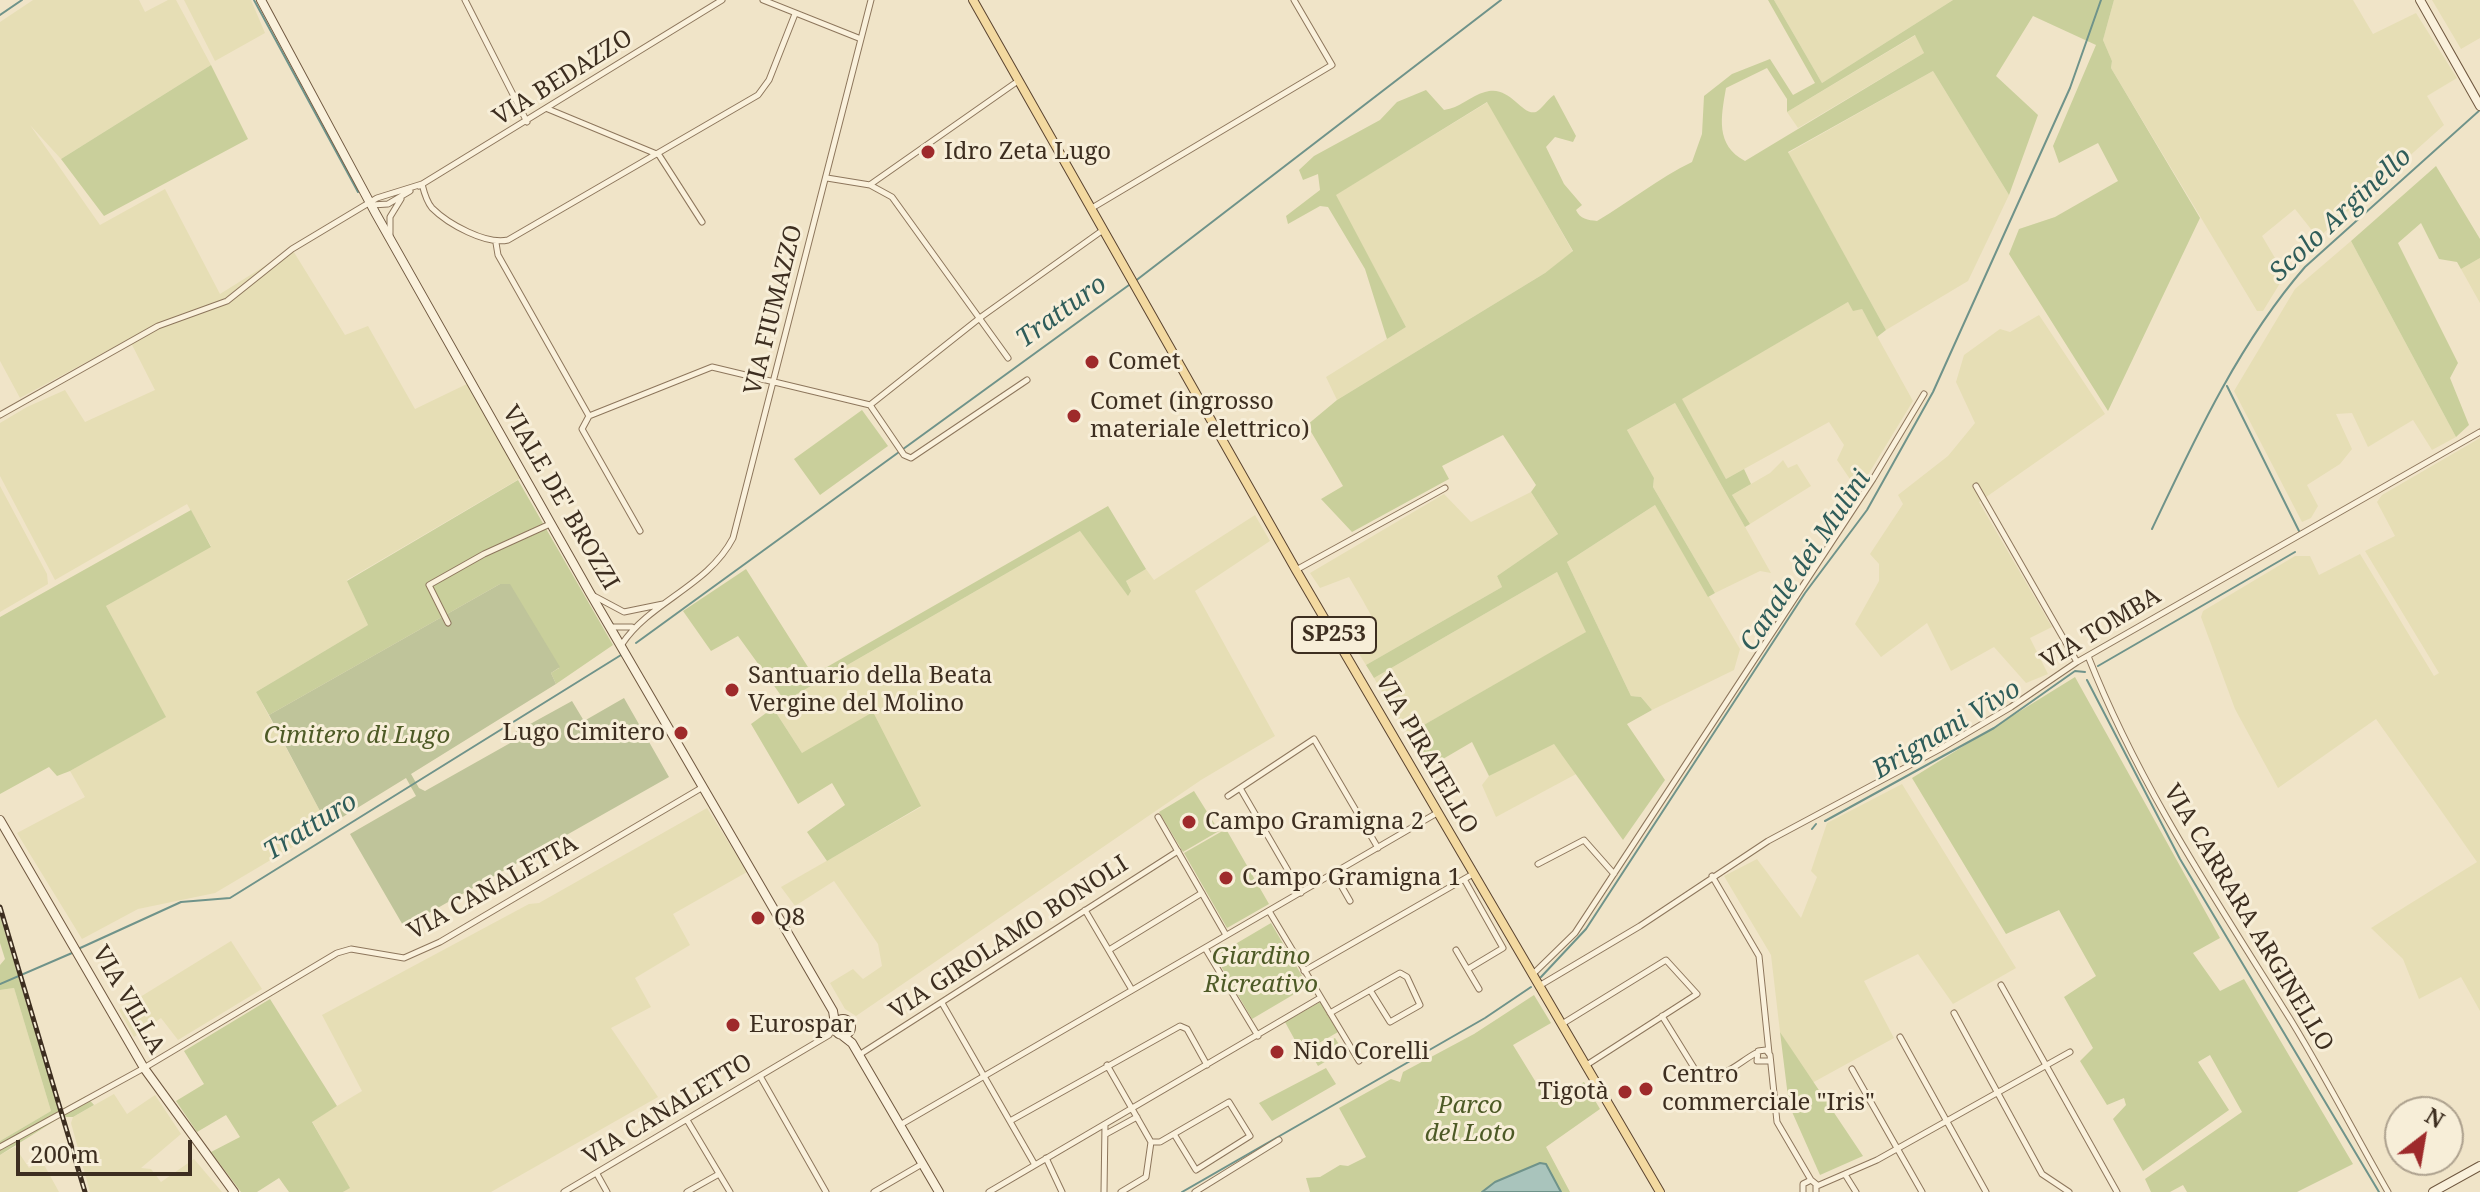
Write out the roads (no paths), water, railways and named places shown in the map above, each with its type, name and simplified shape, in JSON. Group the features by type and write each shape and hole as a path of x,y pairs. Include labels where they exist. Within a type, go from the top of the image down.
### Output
{"main road":[{"name":"VIA PIRATELLO","path":"973,0 1296,570 1660,1192"}],"street":[{"name":"VIALE DE' BROZZI","path":"261,0 355,177 590,593 833,1011 835,1025 841,1035 852,1043 939,1192"},
{"path":"465,0 527,122"},
{"name":"VIA BEDAZZO","path":"370,204 388,204 527,122 722,0"},
{"path":"763,0 861,39"},
{"name":"VIA FIUMAZZO","path":"622,644 633,627 716,564 733,538 871,0"},
{"path":"1092,208 1332,65 1294,0"},
{"path":"2420,0 2480,105"},
{"path":"422,184 432,207 496,243 508,240 758,95 769,80 795,14"},
{"path":"870,185 1018,81"},
{"path":"548,109 659,155 702,222"},
{"path":"355,177 368,191 386,194"},
{"path":"827,178 870,185 892,197 1008,358"},
{"name":"VIA BEDAZZO","path":"370,204 386,194 422,184"},
{"path":"394,246 390,217 404,194"},
{"path":"0,415 158,326 227,301 292,249 370,204"},
{"path":"870,405 981,317 1104,229"},
{"path":"496,243 498,255 589,416"},
{"path":"640,531 582,429 589,416 712,367 870,405 904,455 911,458 1027,380"},
{"path":"1532,975 1575,933 1873,479 1924,394"},
{"name":"VIA TOMBA","path":"1539,986 1640,926 1712,876 1795,825 2001,713 2077,662 2480,432"},
{"path":"1976,486 2077,662"},
{"path":"1296,570 1445,488"},
{"path":"448,623 429,585 484,554 551,523"},
{"path":"590,593 624,612 612,627"},
{"name":"VIA FIUMAZZO","path":"624,612 668,603"},
{"path":"612,627 633,627"},
{"name":"VIA CARRARA ARGINELLO","path":"2088,656 2107,705 2159,809 2294,1024 2388,1192"},
{"path":"1228,796 1314,739 1378,848"},
{"name":"VIA CANALETTA","path":"0,1147 144,1068 317,964 351,949 404,958 440,942 704,787"},
{"path":"1240,788 1301,893"},
{"path":"900,1125 1437,813"},
{"path":"1158,817 1226,935"},
{"name":"VIA VILLA","path":"0,820 144,1068 234,1192"},
{"path":"1538,864 1584,840 1614,874"},
{"name":"VIA GIROLAMO BONOLI","path":"859,1055 1178,851"},
{"path":"1334,873 1350,901"},
{"path":"1304,971 1473,874"},
{"path":"1712,876 1759,956 1777,1122 1802,1170 1817,1189 1897,1149 2070,1052"},
{"path":"1464,879 1503,948 1468,969"},
{"path":"1109,950 1202,893"},
{"path":"1085,910 1132,990"},
{"path":"1269,911 1359,1061"},
{"path":"1205,948 1258,1036"},
{"path":"1456,950 1479,989"},
{"path":"1561,1024 1666,960 1697,994 1585,1066"},
{"path":"1330,1013 1370,990 1402,973 1420,1005 1390,1022 1370,990"},
{"path":"2001,985 2114,1191"},
{"path":"989,1192 1320,998"},
{"path":"942,1003 1035,1165"},
{"name":"VIALE DE' BROZZI","path":"833,1011 845,1019 851,1030 852,1043"},
{"path":"1954,1013 2042,1174 2069,1192"},
{"path":"1662,1016 1696,1071 1704,1076 1718,1076 1759,1051 1769,1053"},
{"path":"829,1035 835,1025 845,1019"},
{"path":"1010,1121 1107,1065 1116,1064 1184,1026 1207,1065"},
{"path":"829,1035 841,1035 851,1030"},
{"name":"VIA CANALETTO","path":"566,1192 829,1035"},
{"path":"1767,1036 1759,1051 1759,1063 1768,1061"},
{"path":"1900,1037 1986,1192"},
{"path":"1107,1065 1151,1142 1146,1177 1121,1192"},
{"path":"1852,1069 1922,1192"},
{"path":"760,1076 826,1192"},
{"path":"1151,1142 1174,1134 1229,1102 1250,1136 1196,1170 1174,1134"},
{"path":"1106,1134 1137,1117"},
{"path":"687,1120 730,1192"},
{"path":"1104,1192 1105,1125"},
{"path":"1195,1192 1279,1140"},
{"path":"1046,1158 1062,1192"},
{"path":"874,1192 922,1164"},
{"path":"2433,1192 2480,1166"},
{"path":"1801,1189 1802,1170"},
{"path":"597,1174 607,1192"},
{"path":"687,1192 719,1174"},
{"path":"1846,1176 1856,1192"},
{"path":"1801,1189 1811,1180"}],"water":[{"path":"1540,1163 1546,1164 1561,1192 1482,1192 1495,1182"}],"waterway":[{"path":"0,15 22,0"},
{"path":"254,0 358,192"},
{"name":"Tratturo","path":"1134,282 1501,0"},
{"name":"Canale dei Mulini","path":"1541,977 1586,929 1805,593 1867,510 1933,392 2070,88 2101,0"},
{"name":"Scolo Arginello","path":"2152,529 2220,392 2281,296 2305,267 2480,110"},
{"name":"Tratturo","path":"636,643 1129,285"},
{"path":"2227,386 2299,531"},
{"path":"2098,666 2295,552"},
{"name":"Tratturo","path":"78,949 181,902 230,898 621,655"},
{"name":"Brignani Vivo","path":"1825,821 1994,728 2075,671 2085,672"},
{"path":"2087,680 2180,859 2379,1192"},
{"name":"Brignani Vivo","path":"1812,829 1816,824"},
{"name":"Tratturo","path":"0,984 72,953"},
{"name":"Canale dei Mulini","path":"1182,1192 1485,1018 1531,987"}],"railway":[{"path":"0,907 85,1192"}],"place":[{"name":"Idro Zeta Lugo","path":"928,152"},
{"name":"Comet","path":"1092,362"},
{"name":"Comet (ingrosso materiale elettrico)","path":"1074,416"},
{"name":"Santuario della Beata Vergine del Molino","path":"732,690"},
{"name":"Lugo Cimitero","path":"681,733"},
{"name":"Campo Gramigna 2","path":"1189,822"},
{"name":"Campo Gramigna 1","path":"1226,878"},
{"name":"Q8","path":"758,918"},
{"name":"Eurospar","path":"733,1025"},
{"name":"Nido Corelli","path":"1277,1052"},
{"name":"Centro commerciale \"Iris\"","path":"1646,1089"},
{"name":"Tigotà","path":"1625,1092"}],"park label":[{"name":"Cimitero di Lugo","path":"357,736"},
{"name":"Giardino Ricreativo","path":"1261,971"},
{"name":"Parco del Loto","path":"1470,1120"}]}
